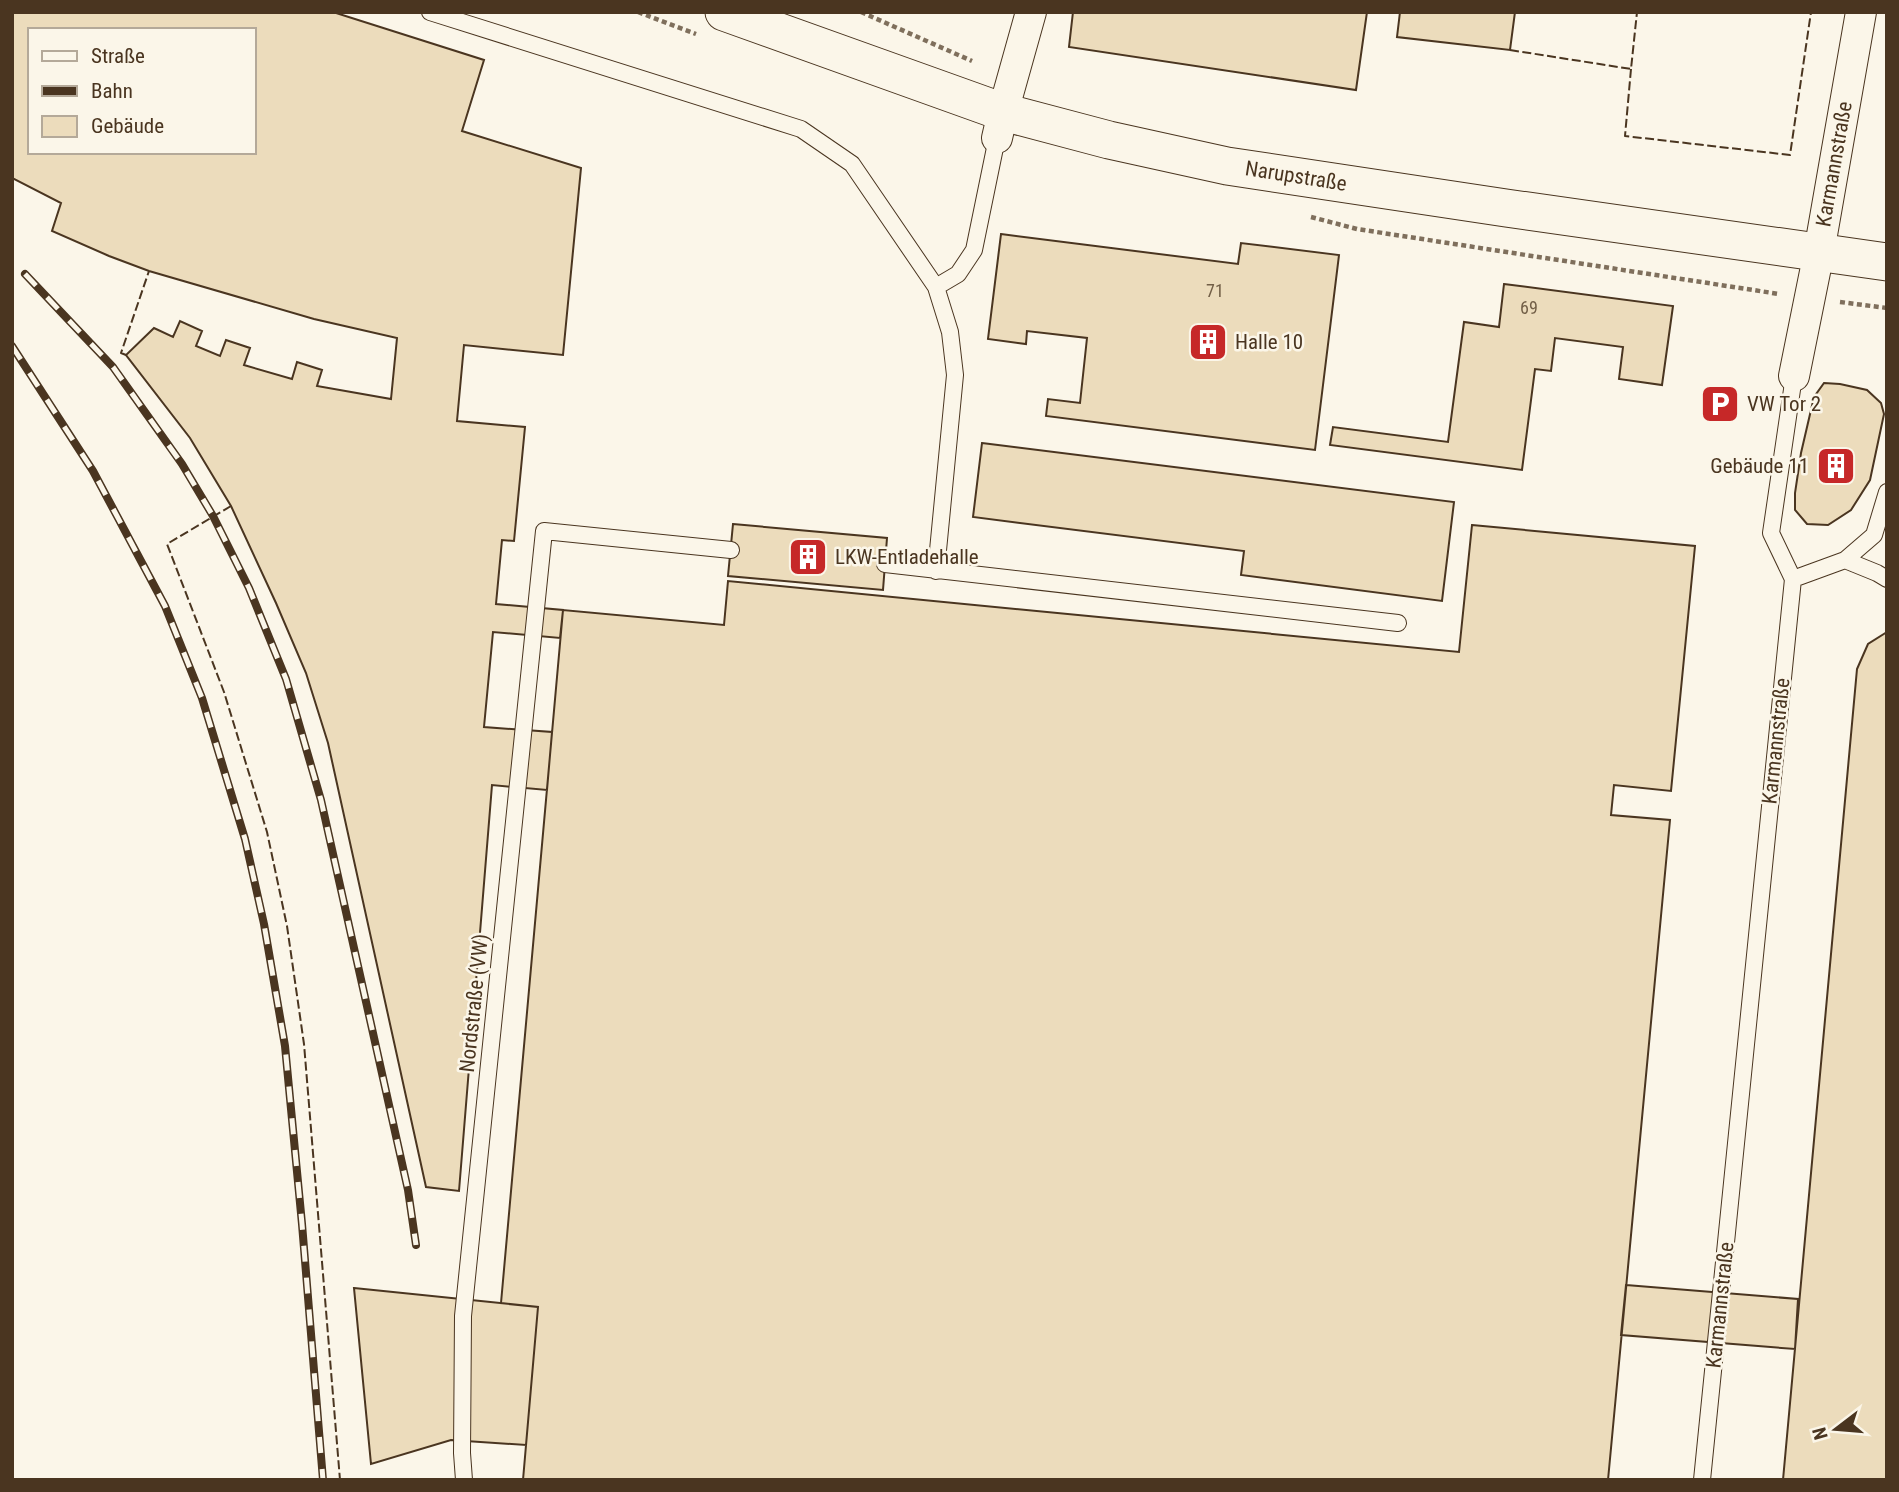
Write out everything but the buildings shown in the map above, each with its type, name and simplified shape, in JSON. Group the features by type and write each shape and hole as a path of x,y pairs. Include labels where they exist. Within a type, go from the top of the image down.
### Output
{"street":[{"name":"Narupstraße","path":"724,12 1003,113 1227,166 1887,262"},
{"path":"1003,113 1031,12"},
{"name":"Karmannstraße","path":"1794,376 1819,252 1860,12"}],"lane":[{"path":"430,12 801,129 852,164 936,287 950,332 955,374 936,571"},
{"path":"936,287 958,274 974,250 1003,113"},
{"name":"Karmannstraße","path":"1702,1480 1793,579 1771,533 1794,376"},
{"path":"1793,579 1845,560 1874,535 1883,517 1887,492"},
{"name":"Nordstraße (VW)","path":"464,1480 463,1317 544,531 731,550"},
{"path":"1845,560 1887,579"},
{"path":"885,564 1398,623"}],"path":[{"path":"861,12 970,59 1003,113"},
{"path":"1810,299 1887,308"}],"railway":[{"path":"25,274 113,367 182,464 213,516 249,588 286,679 321,800 408,1190 416,1245"},
{"path":"12,346 93,471 165,606 202,698 245,839 264,924 285,1046 323,1480"}],"fence":[{"path":"1510,50 1631,69 1637,12"},
{"path":"1631,69 1625,136 1790,155 1811,12"},
{"path":"126,355 121,353 149,271"},
{"path":"231,506 167,544 224,692 267,832 287,926 304,1044 340,1480"}],"place":[{"name":"Halle 10","path":"1208,342"},
{"name":"VW Tor 2","path":"1720,404"},
{"name":"Gebäude 11","path":"1836,466"},
{"name":"LKW-Entladehalle","path":"808,557"}]}
